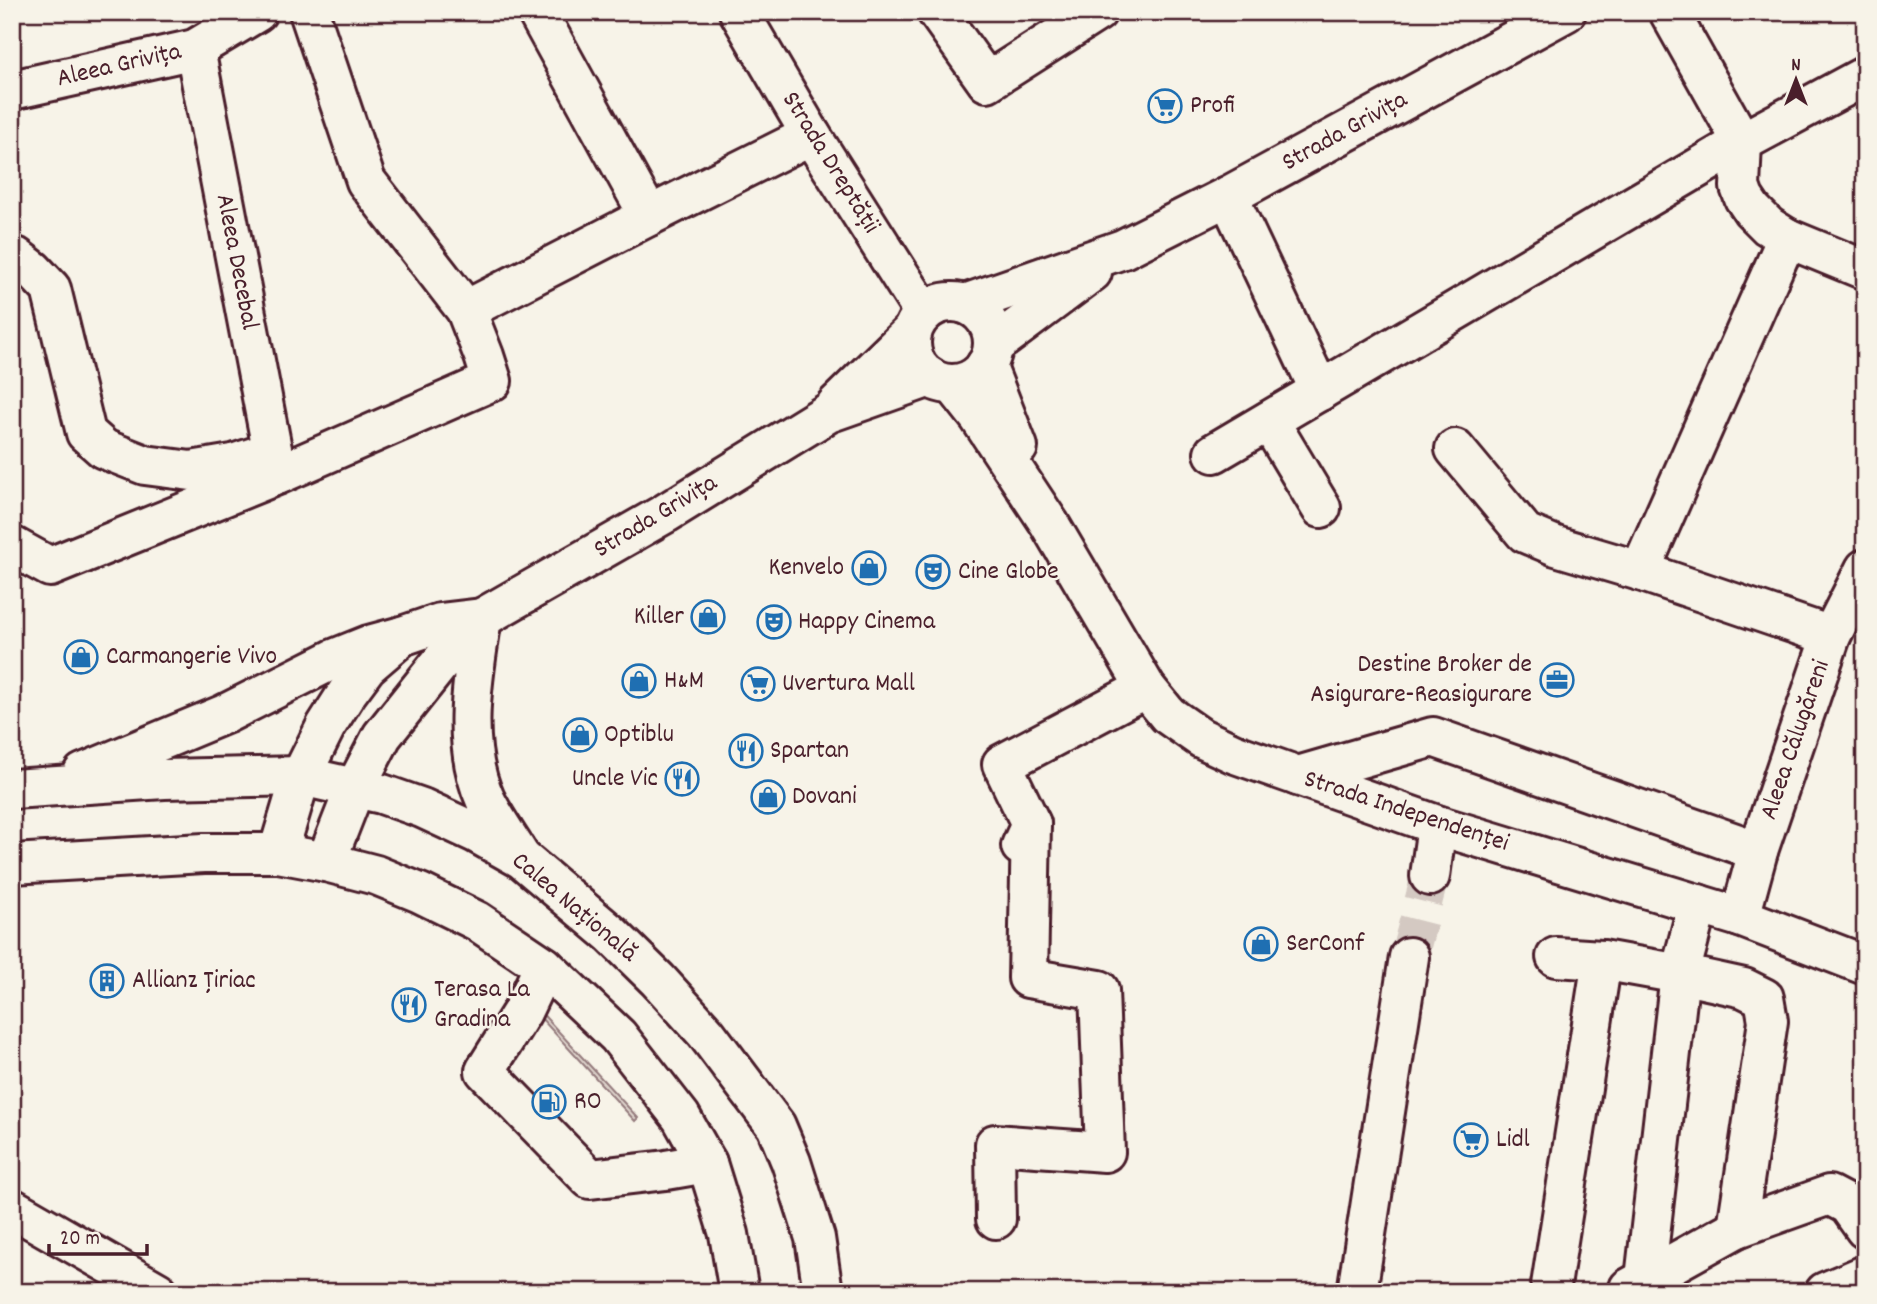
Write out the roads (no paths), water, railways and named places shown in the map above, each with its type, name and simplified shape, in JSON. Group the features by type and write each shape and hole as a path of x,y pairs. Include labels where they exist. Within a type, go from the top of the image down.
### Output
{"street":[{"path":"12,546 50,567 275,463 492,381 466,310 366,181 309,12"},
{"path":"537,12 649,215"},
{"name":"Strada Dreptății","path":"739,12 918,322"},
{"path":"937,12 987,82 1097,12"},
{"name":"Strada Grivița","path":"965,304 1122,249 1228,196 1566,12"},
{"path":"1669,12 1742,142 1740,187 1752,209 1768,226 1787,238 1865,270"},
{"name":"Aleea Grivița","path":"12,90 195,49 239,17"},
{"name":"Aleea Decebal","path":"195,49 275,463"},
{"path":"1214,453 1742,142 1865,76"},
{"path":"466,310 810,135"},
{"path":"1228,196 1320,391"},
{"path":"1640,571 1787,238"},
{"name":"Strada Grivița","path":"989,356 1122,249"},
{"path":"12,257 16,257 33,270 51,289 86,433 104,449 145,465 191,471 233,464 275,463"},
{"path":"936,304 965,304 977,310 992,333 989,356 977,375 966,381 942,381 920,369 913,357 911,344 918,322 936,304"},
{"name":"Strada Grivița","path":"326,862 355,788 382,736 457,642 482,618 666,513 828,413 918,322"},
{"name":"Strada Independenței","path":"989,356 1049,523"},
{"name":"Strada Grivița","path":"828,413 942,381"},
{"name":"Strada Independenței","path":"942,381 979,418 1049,523 1146,688 1168,715 1201,738 1233,753 1437,825 1740,917 1865,965"},
{"path":"1269,421 1321,508"},
{"path":"1455,449 1525,533 1556,546 1640,571 1831,636"},
{"name":"Aleea Călugăreni","path":"1740,917 1758,851 1831,636 1865,569"},
{"path":"482,618 471,719 474,761 485,799 522,859"},
{"name":"Strada Grivița","path":"278,853 301,776 326,726 346,693 367,666 402,636 440,623 482,618"},
{"path":"51,786 225,715 334,659 402,636"},
{"path":"996,1219 995,1144 1105,1152 1099,990 1028,978 1031,824 1002,764 1146,688"},
{"path":"1298,776 1433,737 1758,851"},
{"name":"Calea Națională","path":"12,789 164,779 301,776 382,794 422,808 476,833 522,859 611,934 658,980 706,1033 776,1126 792,1162 815,1238 823,1292"},
{"path":"1009,874 1031,824"},
{"path":"1430,876 1437,825"},
{"path":"12,864 204,853 278,853 376,875 420,892 477,921 544,966 618,1036 681,1117 706,1163 729,1234 739,1292"},
{"path":"1634,1285 1680,974 1698,905"},
{"path":"1357,1292 1409,957"},
{"path":"1556,957 1602,960 1680,974 1744,988 1764,998 1768,1021 1737,1228"},
{"path":"1550,1292 1602,960"},
{"path":"544,966 522,1012 485,1071 590,1179 706,1163"},
{"path":"1634,1285 1737,1228 1829,1195 1847,1205 1865,1229"},
{"path":"12,1208 158,1292"},
{"path":"1825,1292 1865,1275"}],"tunnel":[{"path":"1409,957 1430,876"}],"place":[{"name":"Profi","path":"1165,106"},
{"name":"Kenvelo","path":"869,568"},
{"name":"Cine Globe","path":"933,572"},
{"name":"Killer","path":"708,617"},
{"name":"Happy Cinema","path":"774,622"},
{"name":"Carmangerie Vivo","path":"81,657"},
{"name":"Destine Broker de Asigurare-Reasigurare","path":"1557,680"},
{"name":"H&M","path":"639,681"},
{"name":"Uvertura Mall","path":"758,684"},
{"name":"Optiblu","path":"580,735"},
{"name":"Spartan","path":"746,751"},
{"name":"Uncle Vic","path":"682,779"},
{"name":"Dovani","path":"768,797"},
{"name":"SerConf","path":"1261,944"},
{"name":"Allianz Țiriac","path":"107,981"},
{"name":"Terasa La Gradina","path":"409,1005"},
{"name":"RO","path":"549,1102"},
{"name":"Lidl","path":"1471,1140"}]}
